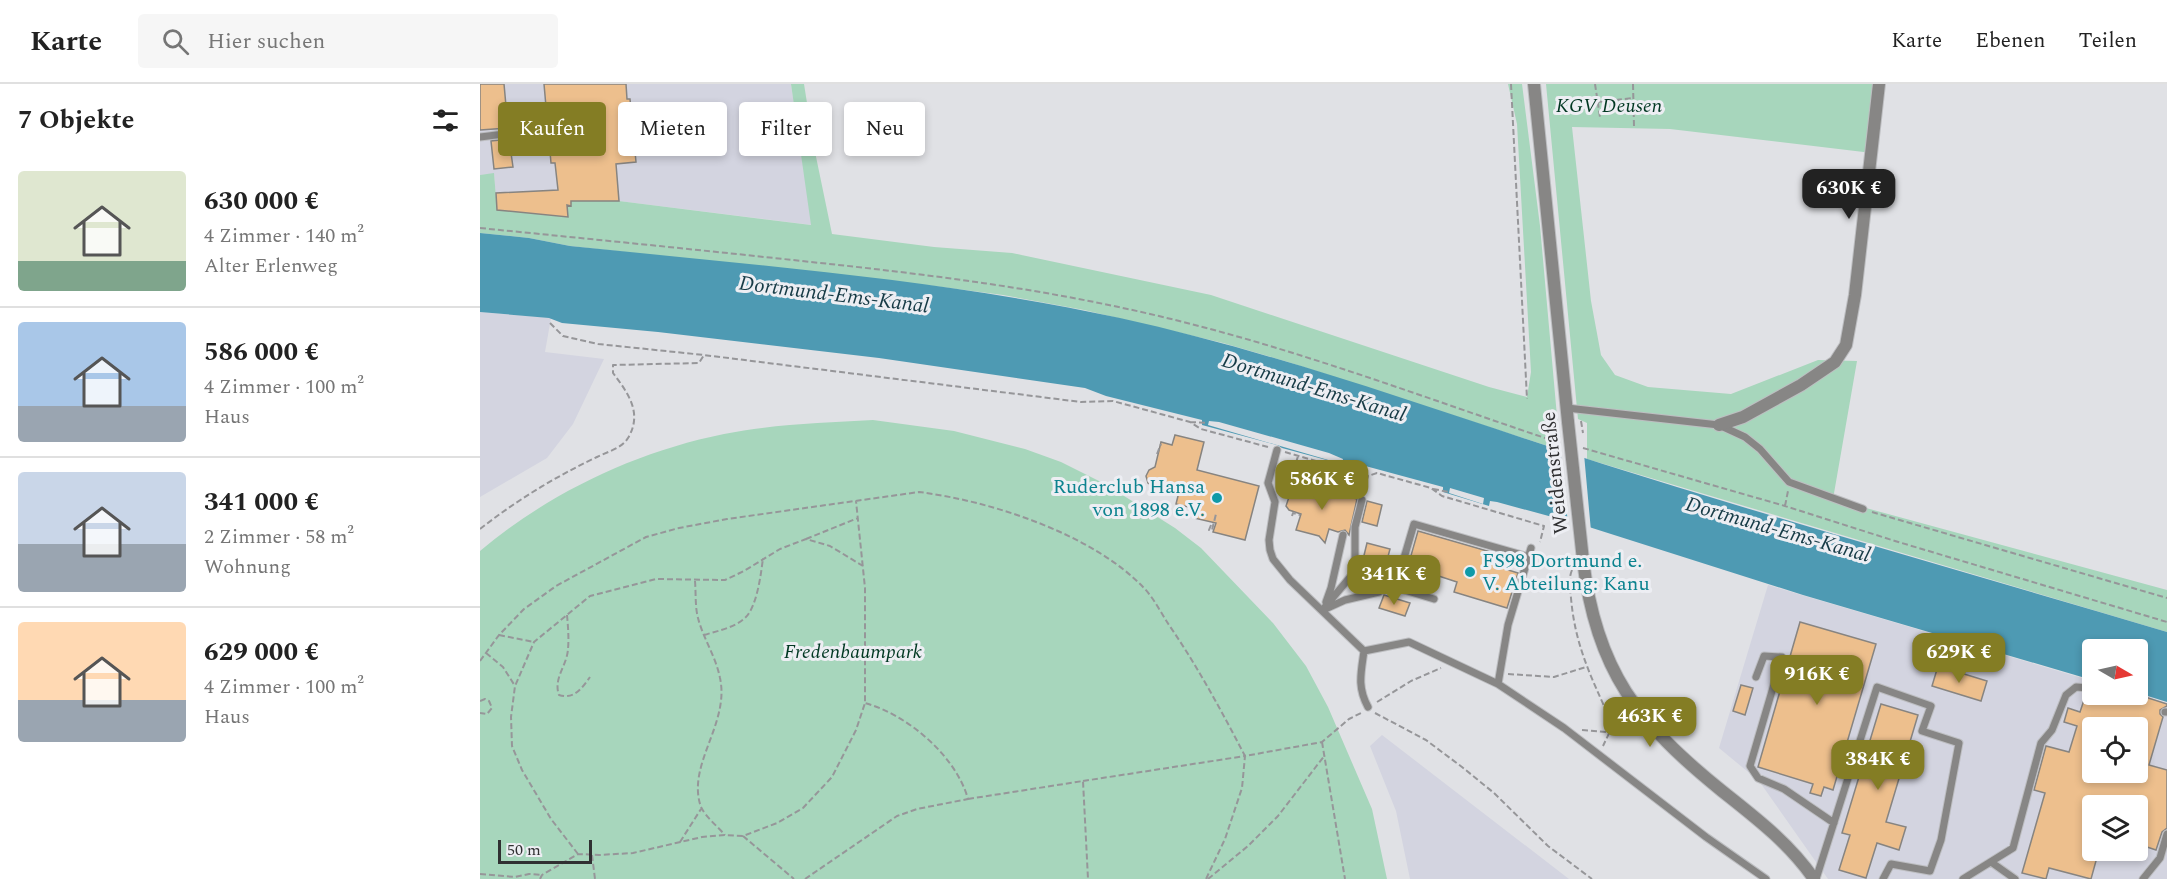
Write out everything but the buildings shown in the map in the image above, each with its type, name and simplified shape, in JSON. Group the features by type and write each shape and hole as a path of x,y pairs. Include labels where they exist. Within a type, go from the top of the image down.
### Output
{"street":[{"name":"Weidenstraße","path":"1534,84 1567,408 1579,563 1602,646 1611,667 1636,707 1660,736 1687,763 1776,834 1815,879"},
{"path":"1719,425 1743,417 1801,385 1835,362 1846,345 1855,295 1879,84"}],"lane":[{"path":"480,137 498,135"},
{"path":"1567,408 1719,425 1745,437 1760,449 1789,482 1863,509"},
{"path":"1277,450 1268,483 1275,502 1269,540 1273,559 1290,580 1364,651"},
{"path":"1323,610 1351,576 1355,559 1355,527 1362,500"},
{"path":"1323,610 1346,600 1379,592 1399,575 1414,524 1528,557"},
{"path":"1323,610 1332,588 1342,535"},
{"path":"1498,684 1508,625 1532,548"},
{"path":"1388,585 1434,599"},
{"path":"1364,651 1409,642 1498,684 1564,728 1706,837 1766,879"},
{"path":"1364,651 1360,681 1361,694 1368,707"},
{"path":"1756,677 1764,656 1782,657 1750,765 1758,778 1785,789 1834,823"},
{"path":"1815,879 1878,687 1931,706 1922,731 1959,743 1941,840 1930,871 1891,864 1883,879"},
{"path":"1963,879 2013,848 2041,743 2052,730 2066,695 2076,687 2082,688"},
{"path":"2143,879 2160,858 2167,834"},
{"path":"1991,861 2015,879"}],"path":[{"path":"1510,84 1527,399"},
{"path":"1595,84 1600,117"},
{"path":"1633,84 1634,126"},
{"path":"1598,102 1633,98"},
{"path":"480,228 672,246 999,284 1153,314 1257,341 1346,369 1565,444"},
{"path":"550,323 563,336 598,344 1081,402 1113,401 1190,422 1208,423"},
{"path":"480,529 513,503 561,474 623,444 632,426 634,404 613,373 613,365 699,363 704,355"},
{"path":"1190,422 1201,429 1368,476 1377,473 1449,492"},
{"path":"1157,454 1161,444"},
{"path":"1575,446 1603,452 1785,506 2167,622"},
{"path":"1275,502 1292,476 1298,456"},
{"path":"1342,462 1357,466 1368,476"},
{"path":"1362,500 1368,476"},
{"path":"1785,506 1789,482"},
{"path":"1431,488 1442,496 1544,526 1540,540"},
{"path":"480,662 499,635 524,609 555,586 646,537 678,528 727,519 919,492 945,495 1002,510 1057,532 1104,555 1127,572 1145,589 1213,695 1245,756 1242,788 1225,839 1207,879"},
{"path":"540,879 542,875 578,854 633,853 702,837 743,836 777,823 803,808 832,777 856,730 865,704 866,624 856,501"},
{"path":"1863,509 2167,598"},
{"path":"1292,516 1293,513 1300,515"},
{"path":"1210,525 1209,530 1212,531 1216,514"},
{"path":"578,854 551,819 522,770 512,746 511,717 515,686 534,642 590,597 656,579 725,580 792,543 858,518"},
{"path":"806,539 830,546 863,566"},
{"path":"704,635 734,625 745,618 750,611 763,558"},
{"path":"1579,563 1569,578 1573,618 1586,667 1612,727 1608,738 1597,753"},
{"path":"695,581 697,617 720,678 721,703 717,725 702,760 698,782 701,808 725,835"},
{"path":"567,615 569,647 559,676 557,688 559,695 567,698 576,694 590,677"},
{"path":"499,635 534,642"},
{"path":"486,653 503,667 515,686"},
{"path":"805,879 897,816 917,809 1322,742 1349,719 1411,681 1438,668 1459,666"},
{"path":"1499,675 1512,673 1554,677 1586,667"},
{"path":"480,701 484,699 489,701 492,708 487,714 480,713"},
{"path":"865,704 885,709 928,740 956,771 963,783 968,800"},
{"path":"1368,707 1378,715 1426,740 1462,767 1494,793 1548,846 1592,879"},
{"path":"1564,728 1607,732 1612,727"},
{"path":"1322,742 1345,879"},
{"path":"1207,879 1248,846 1278,816 1325,755"},
{"path":"1083,781 1088,879"},
{"path":"680,842 701,808"},
{"path":"743,836 794,879"},
{"path":"592,855 595,879"},
{"path":"480,874 514,877 529,874 542,875"}],"shaded area":[{"path":"480,84 791,84 794,102 739,102 739,156 802,156 812,225 619,201 571,201 568,217 497,210 494,174 480,175"},
{"path":"480,312 551,318 545,352 604,359 573,424 547,458 480,497"},
{"path":"1768,585 2082,678 2082,705 2148,705 2148,698 2167,703 2167,879 1828,879 1759,781 1719,748"},
{"path":"1382,735 1569,879 1410,879 1396,811 1370,746"}],"green space":[{"path":"791,84 804,84 807,102 794,102"},
{"path":"1508,84 1522,84 1540,226 1560,450 1288,362 1223,343 1084,310 1003,295 934,286 570,246 529,238 480,233 480,175 494,173 497,210 568,217 567,205 571,206 571,201 619,201 811,225 801,156 816,156 832,234 934,247 1012,253 1211,295 1489,387 1527,397 1531,372 1517,124"},
{"name":"KGV Deusen","path":"1546,84 1879,84 1872,153 1670,129 1572,127 1591,301 1601,355 1615,375 1648,387 1731,394 1818,360 1857,361 1833,499 2167,590 2167,632 1587,459 1587,423 1578,419"},
{"name":"Fredenbaumpark","path":"873,420 954,431 1025,449 1061,462 1105,484 1175,528 1201,548 1273,623 1306,666 1328,707 1372,809 1387,879 480,879 480,551 507,530 564,493 658,452 724,434 761,428"}],"water":[{"name":"Dortmund-Ems-Kanal","path":"480,233 529,238 570,246 915,283 1052,304 1120,318 1303,367 1673,486 2167,632 2167,702 2148,696 2148,639 2082,639 2082,677 1803,595 1589,527 1497,502 1490,501 1489,506 1443,492 1443,487 1358,464 1356,468 1282,448 1202,425 1202,420 1106,396 1085,388 879,358 562,323 549,318 480,312"}],"pier":[{"path":"1209,421 1329,453 1343,459 1342,464 1208,425"},
{"path":"1560,447 1584,454 1591,531 1568,524"},
{"path":"1450,488 1484,498 1483,504 1449,493"}],"place":[{"name":"Ruderclub Hansa von 1898 e.V.","path":"1217,498"},
{"name":"FS98 Dortmund e. V. Abteilung: Kanu","path":"1470,572"}]}
